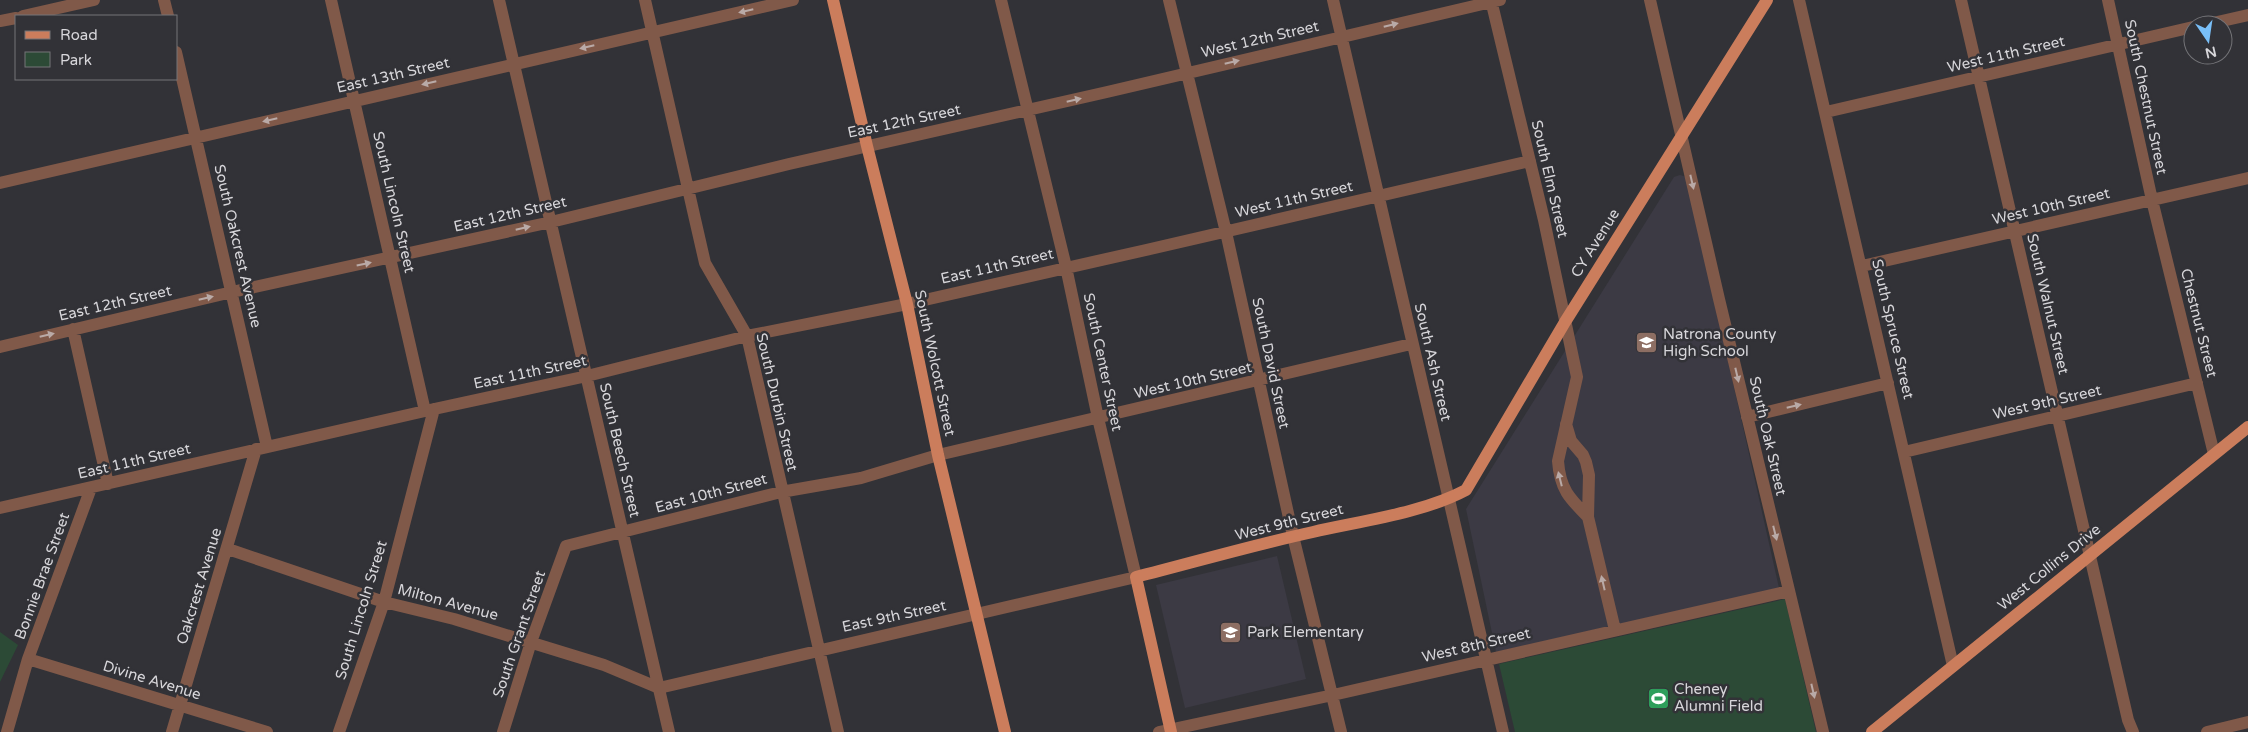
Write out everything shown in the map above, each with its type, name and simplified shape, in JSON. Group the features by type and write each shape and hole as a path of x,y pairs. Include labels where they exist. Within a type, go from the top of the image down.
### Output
{"main road":[{"name":"South Wolcott Street","path":"834,0 867,146 907,304 938,455 1005,732"},
{"name":"CY Avenue","path":"1449,499 1466,490 1565,322 1767,0"},
{"name":"West Collins Drive","path":"1872,732 2088,555 2248,428"},
{"name":"West 9th Street","path":"1136,577 1293,536 1449,499"},
{"name":"South Center Street","path":"1136,577 1167,731"}],"street":[{"path":"27,15 94,0"},
{"path":"164,0 168,15"},
{"name":"South Lincoln Street","path":"331,0 390,258 429,410 384,602 339,732"},
{"name":"South Beech Street","path":"499,0 670,732"},
{"name":"South Durbin Street","path":"645,0 705,263 747,336 781,492 820,649 838,732"},
{"name":"East 13th Street","path":"0,183 793,0"},
{"name":"South Center Street","path":"1002,0 1066,267 1098,418 1136,577"},
{"name":"South David Street","path":"1169,0 1226,232 1293,536 1341,732"},
{"name":"South Ash Street","path":"1333,0 1503,732"},
{"name":"South Oak Street","path":"1650,0 1747,417 1823,732"},
{"name":"South Spruce Street","path":"1799,0 1953,666"},
{"name":"South Walnut Street","path":"1961,0 2088,555 2128,720 2133,732"},
{"name":"South Chestnut Street","path":"2108,0 2152,200"},
{"name":"West 12th Street","path":"1027,110 1494,1"},
{"name":"South Elm Street","path":"1494,1 1577,377 1558,461 1558,470 1567,496 1588,517"},
{"path":"2233,18 2248,15"},
{"path":"1,17 15,18"},
{"name":"West 11th Street","path":"1826,112 2183,30"},
{"name":"South Oakcrest Avenue","path":"178,60 232,292 262,448"},
{"name":"East 12th Street","path":"0,347 232,292 551,222 688,188 1027,110"},
{"name":"West 11th Street","path":"1066,267 1226,232 1530,161"},
{"name":"West 10th Street","path":"1862,266 2248,178"},
{"name":"Chestnut Street","path":"2152,200 2214,454"},
{"name":"East 11th Street","path":"0,508 586,376 747,336 907,304 1066,267"},
{"path":"73,329 108,484"},
{"name":"West 10th Street","path":"1098,418 1258,382 1412,344"},
{"path":"1747,417 1888,383"},
{"name":"West 9th Street","path":"1904,452 2197,383"},
{"name":"East 10th Street","path":"566,546 781,492 861,478 938,455 1098,418"},
{"path":"1566,424 1571,440 1586,462 1589,475 1588,517 1615,630"},
{"name":"Oakcrest Avenue","path":"172,732 228,549 262,448"},
{"name":"Bonnie Brae Street","path":"7,732 28,659 91,488"},
{"name":"South Grant Street","path":"503,732 531,642 566,546"},
{"name":"Milton Avenue","path":"228,549 384,602 454,619 604,665 659,688"},
{"name":"East 9th Street","path":"659,688 1136,577"},
{"name":"West 8th Street","path":"1167,731 1790,591"},
{"name":"Divine Avenue","path":"28,659 267,732"},
{"path":"2206,732 2248,722"}],"shaded area":[{"name":"Natrona County High School","path":"1680,175 1687,177 1779,588 1496,652 1466,509 1674,177"},
{"name":"Park Elementary","path":"1277,556 1306,679 1185,708 1156,585"}],"green space":[{"name":"Cheney Alumni Field","path":"1785,599 1816,732 1515,732 1499,664"},
{"path":"0,632 18,645 0,682"}],"place":[{"name":"Natrona County High School","path":"1647,343"},
{"name":"Park Elementary","path":"1231,632"},
{"name":"Cheney Alumni Field","path":"1658,698"}]}
